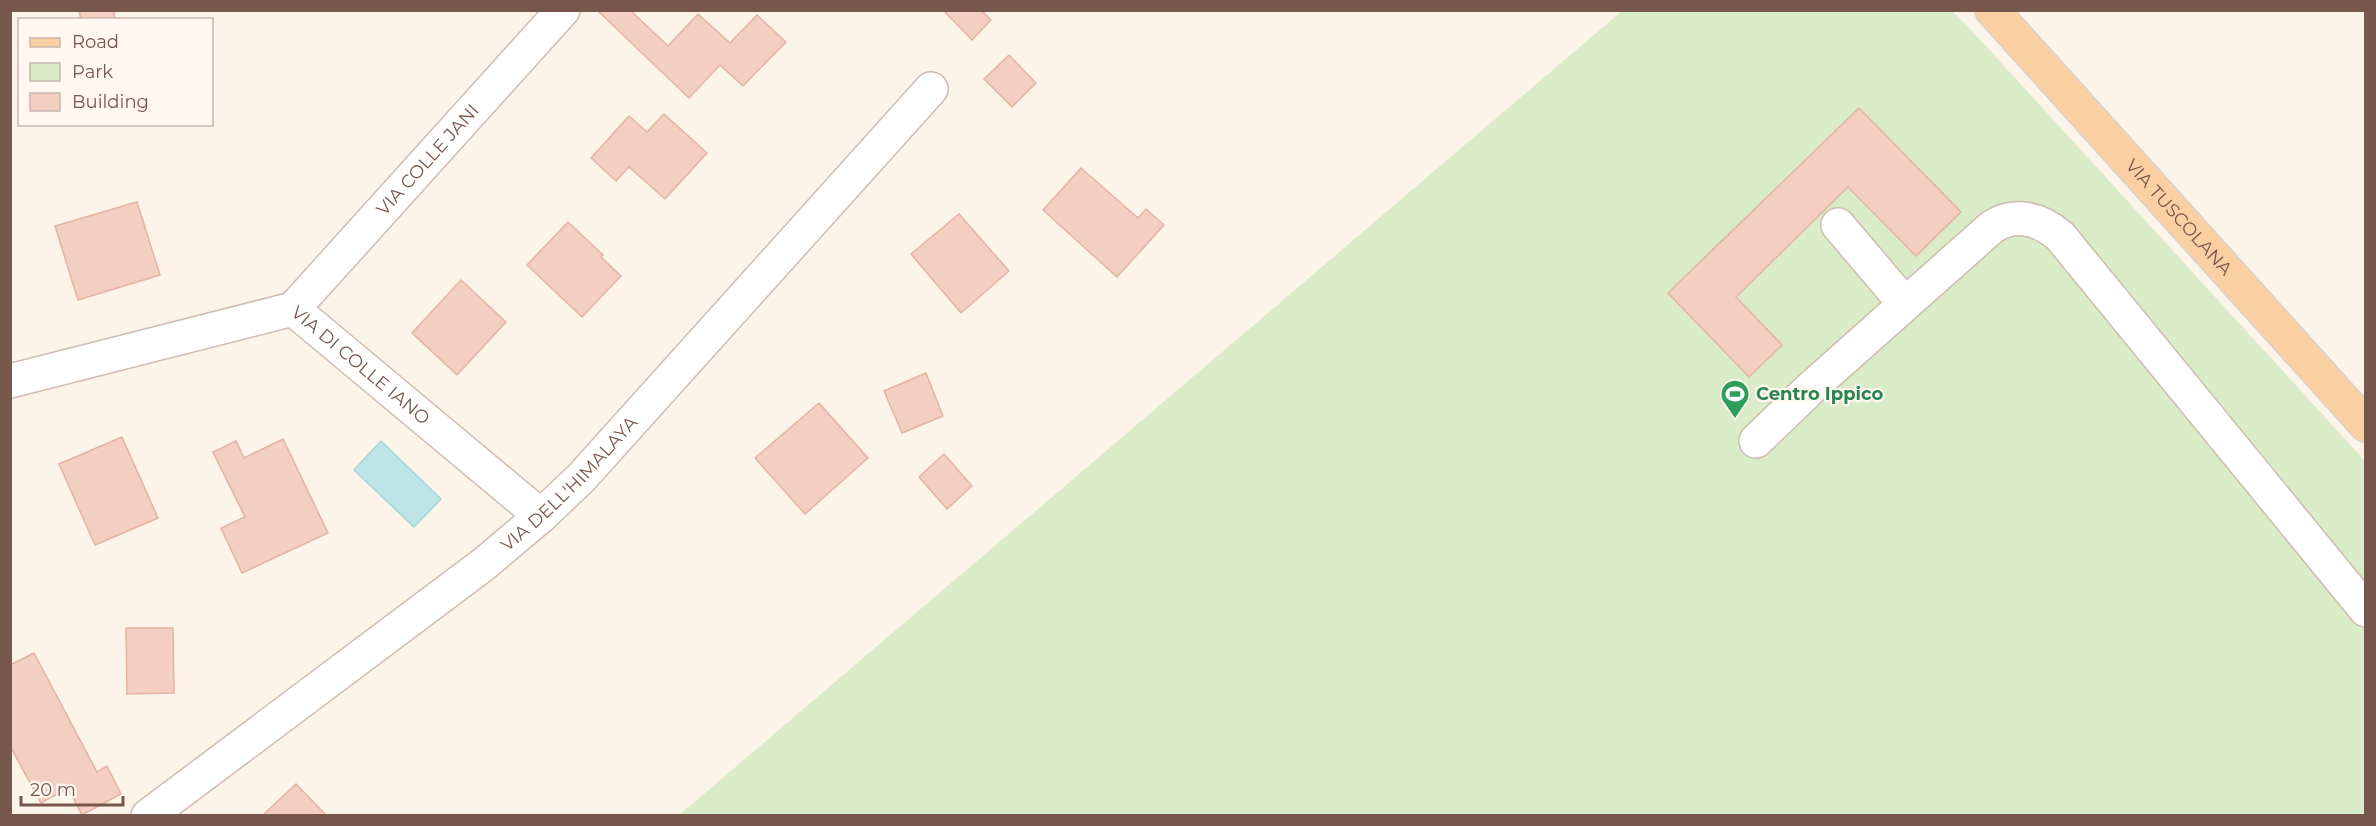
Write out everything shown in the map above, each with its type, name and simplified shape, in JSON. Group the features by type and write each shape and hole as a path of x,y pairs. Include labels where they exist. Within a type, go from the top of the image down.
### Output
{"main road":[{"name":"VIA TUSCOLANA","path":"1992,10 2366,425"}],"street":[{"name":"VIA COLLE JANI","path":"293,309 563,10"},
{"name":"VIA DELL'HIMALAYA","path":"148,816 463,580 541,516 581,478 931,89"},
{"path":"1756,441 1905,304 2000,222 2013,218 2025,219 2051,228 2060,236 2366,610"},
{"path":"1838,225 1905,304"},
{"name":"VIA DI COLLE IANO","path":"10,381 293,309 541,516"}],"green space":[{"name":"Centro Ippico","path":"1622,11 1952,11 2365,461 2365,815 678,816","holes":["1859,108 1960,212 1916,256 1848,187 1736,297 1782,345 1749,376 1668,293"]}],"water":[{"path":"381,441 441,499 414,527 354,470"}],"building":[{"path":"79,10 114,10 115,18 81,18"},
{"path":"597,10 630,10 668,46 698,14 730,43 757,15 786,42 743,86 720,65 689,98"},
{"path":"943,10 981,10 991,20 972,40"},
{"path":"1009,55 1036,83 1012,107 984,79"},
{"path":"1859,108 1961,212 1916,256 1848,187 1736,297 1782,345 1749,377 1668,293"},
{"path":"664,114 707,153 665,199 629,167 616,181 591,158 629,116 647,132"},
{"path":"1081,168 1138,218 1146,209 1164,225 1117,277 1043,210"},
{"path":"137,202 160,275 78,300 55,226"},
{"path":"959,214 1009,271 961,313 911,254"},
{"path":"568,222 603,255 601,257 621,276 582,317 527,265"},
{"path":"461,280 506,322 457,375 412,333"},
{"path":"926,373 943,416 902,433 884,391"},
{"path":"819,403 868,458 805,514 755,458"},
{"path":"122,437 158,518 95,545 59,464"},
{"path":"283,439 328,533 242,573 221,528 245,517 213,452 236,441 244,458"},
{"path":"944,454 972,486 947,509 919,477"},
{"path":"126,628 173,628 174,693 127,694"},
{"path":"34,653 97,772 107,766 121,794 82,815 68,788 41,803 10,746 10,665"},
{"path":"296,784 327,816 262,816"}],"place":[{"name":"Centro Ippico","path":"1735,420"}]}
